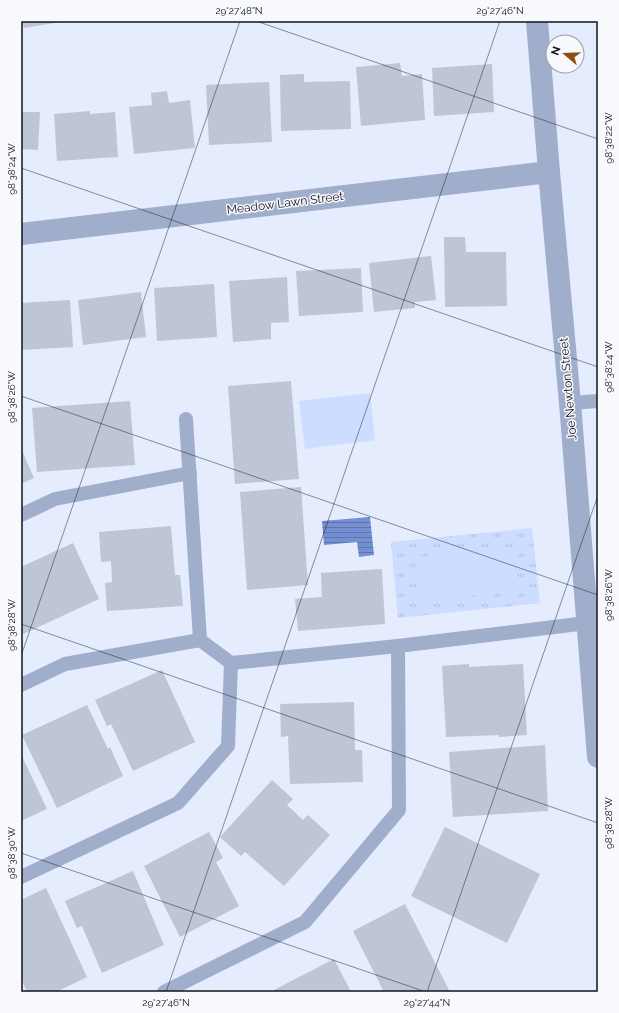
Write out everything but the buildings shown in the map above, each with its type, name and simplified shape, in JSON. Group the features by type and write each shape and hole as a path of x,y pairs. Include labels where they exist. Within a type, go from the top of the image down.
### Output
{"street":[{"name":"Joe Newton Street","path":"537,21 570,403 598,757"},
{"name":"Meadow Lawn Street","path":"21,234 549,172"}],"lane":[{"path":"570,403 598,401"},
{"path":"186,419 200,640"},
{"path":"21,515 55,499 190,474"},
{"path":"21,685 65,664 200,640 231,663 398,646 587,623"},
{"path":"164,992 305,922 399,810 398,646"},
{"path":"21,877 178,803 228,746 231,663"}],"green space":[{"path":"370,393 375,440 305,449 299,401"},
{"path":"532,528 540,603 398,618 391,542"},
{"path":"510,548 514,592 418,601 415,557"}],"water":[{"path":"370,517 374,555 359,557 357,542 324,545 322,521"}]}
